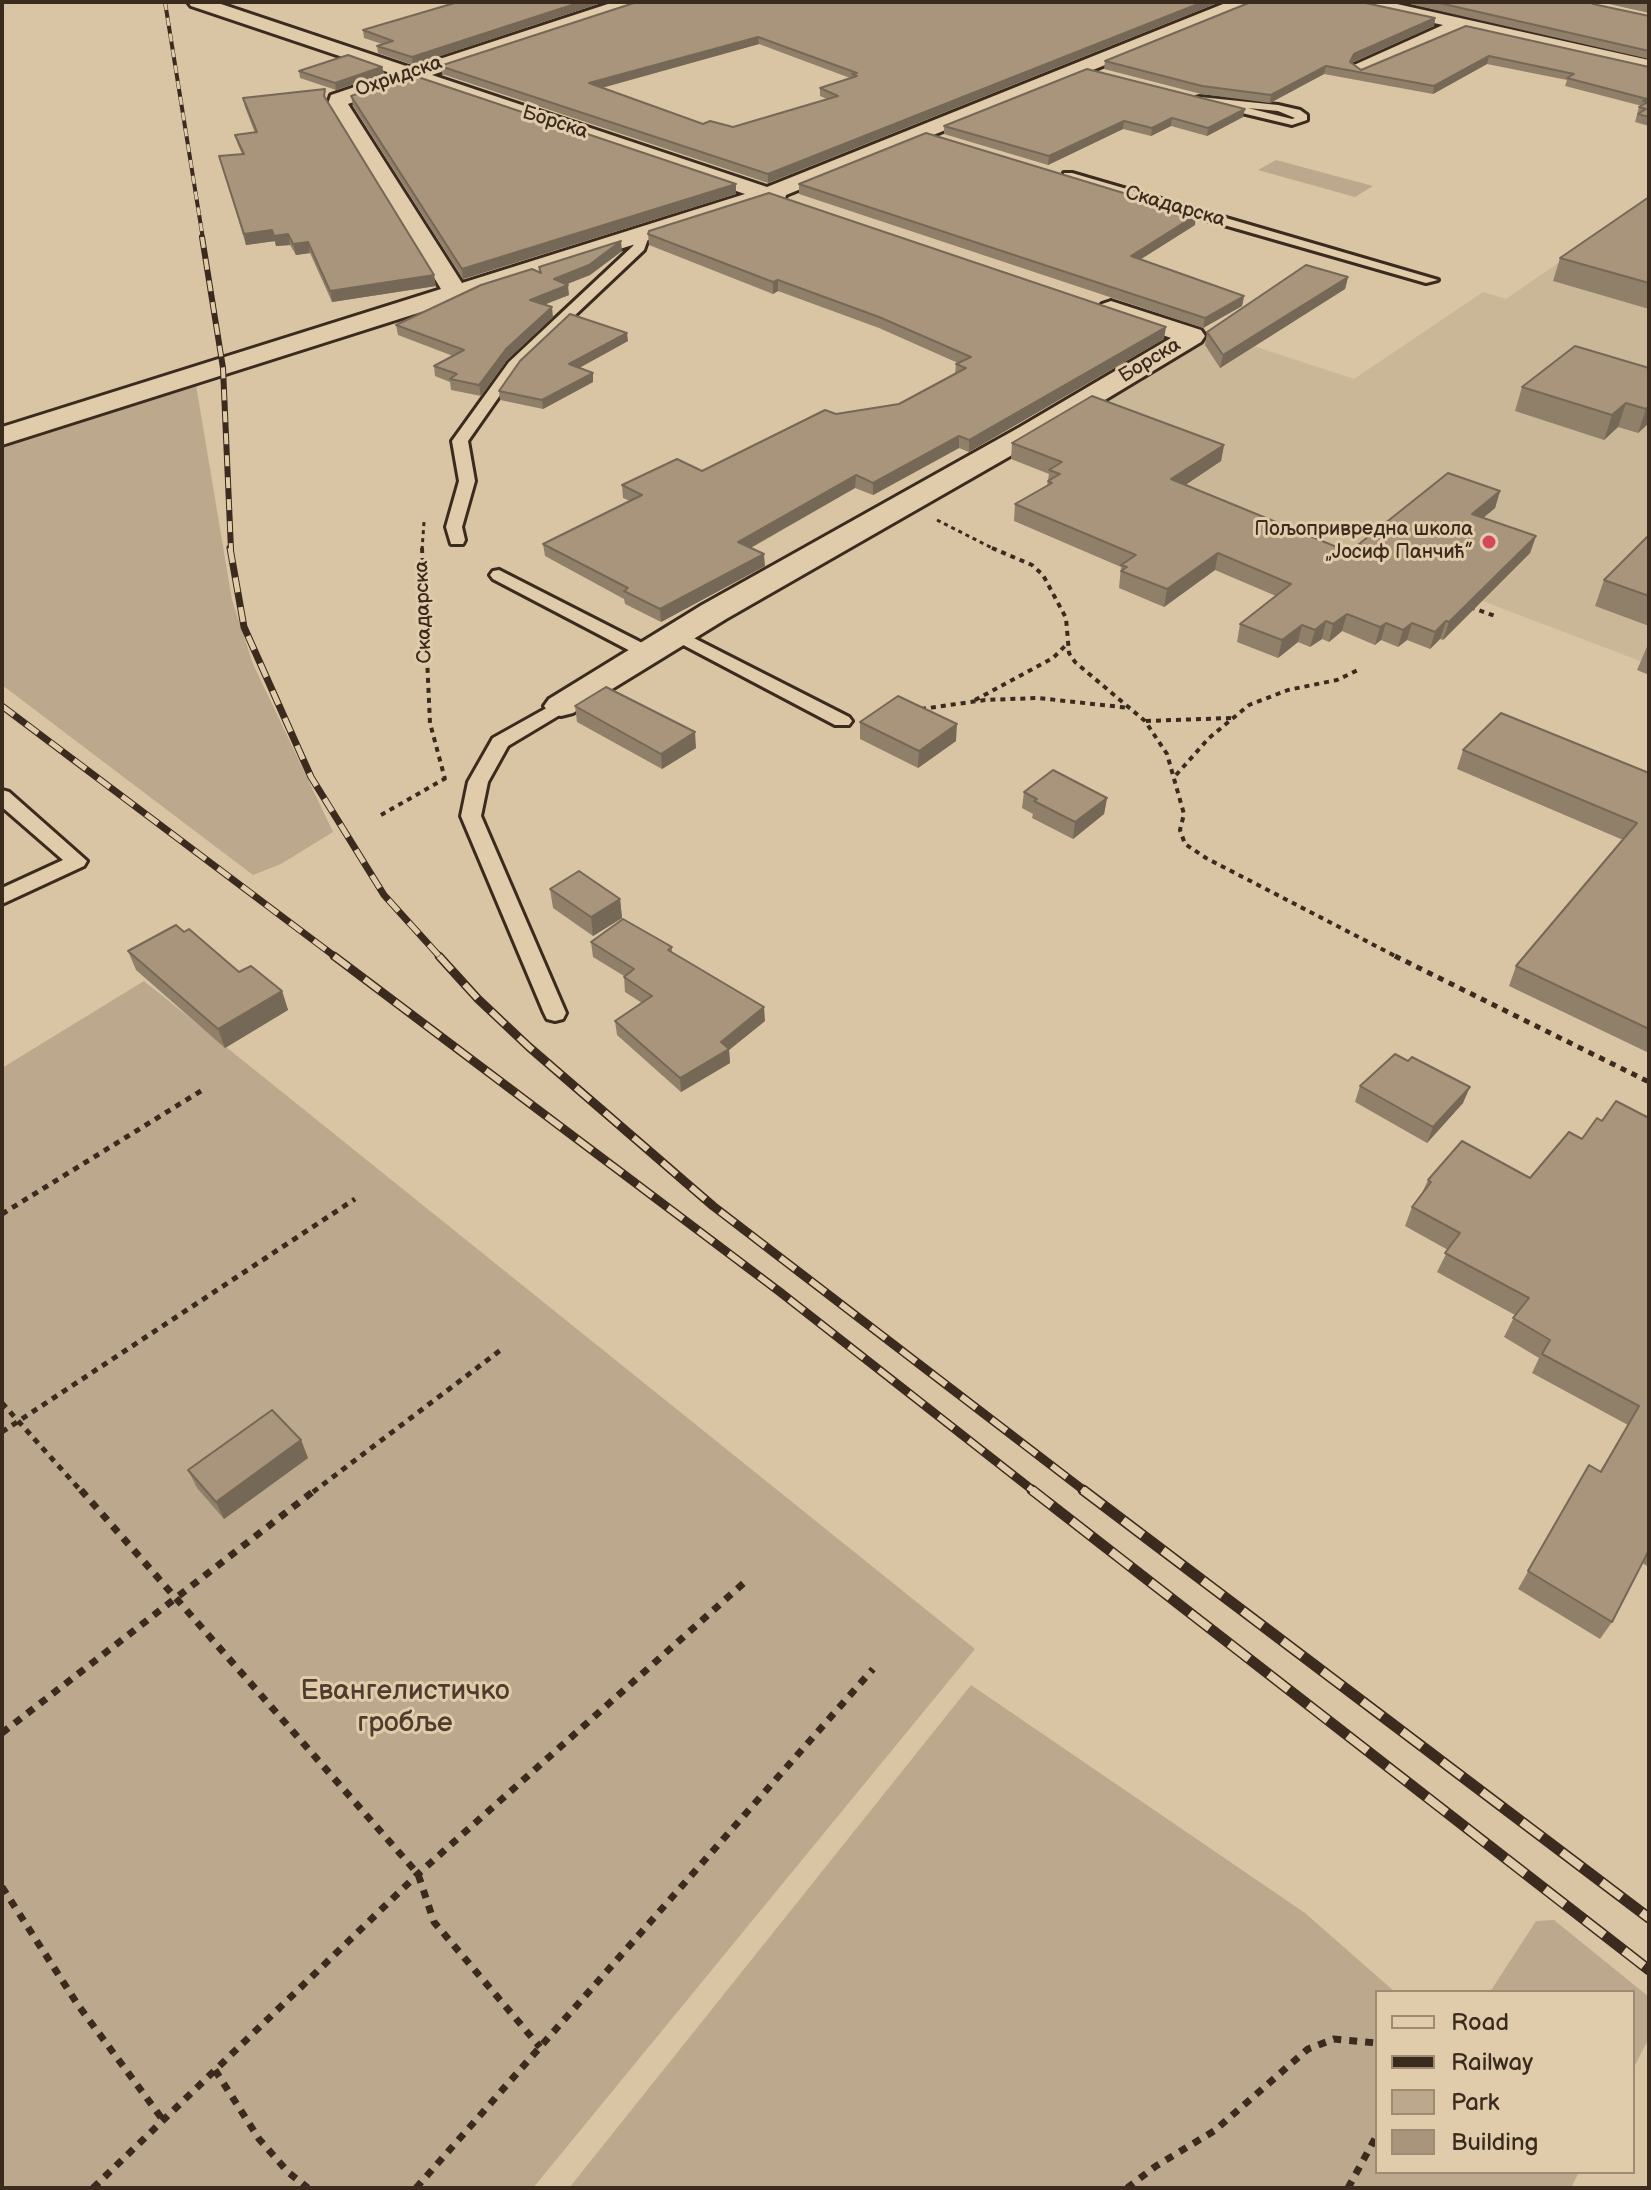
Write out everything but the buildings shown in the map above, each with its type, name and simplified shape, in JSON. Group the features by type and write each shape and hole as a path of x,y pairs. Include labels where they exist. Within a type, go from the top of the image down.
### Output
{"street":[{"name":"Борска","path":"197,2 799,204"},
{"name":"Охридска","path":"456,293 338,104 338,99 632,2"},
{"path":"2,436 769,194 927,136 1244,2"},
{"path":"1364,2 1649,66"},
{"path":"1361,69 1462,24"},
{"name":"Борска","path":"561,706 676,634 1192,336 1086,301"}],"lane":[{"path":"1081,69 1106,75"},
{"path":"1186,96 1200,100 1292,122 1301,120 1301,115 1296,112 1200,100"},
{"name":"Скадарска","path":"1055,173 1431,280"},
{"name":"Скадарска","path":"457,540 454,527 467,481 460,441 514,365 629,257 643,241 643,236"},
{"path":"499,575 646,652"},
{"path":"676,634 842,721"},
{"path":"555,1013 471,816 474,794 500,742 561,706"},
{"path":"2,796 77,861 2,897"}],"path":[{"path":"908,502 906,504 912,508 1038,570 1066,618 1069,653 1075,662 1145,721 1167,754 1184,814 1180,830 1185,844 1448,984 1497,1004 1649,1082"},
{"name":"Скадарска","path":"426,517 422,528 422,554 430,723 445,779"},
{"path":"1466,605 1495,616"},
{"path":"967,704 1053,658 1068,643"},
{"path":"1175,775 1231,718 1249,705 1288,690 1337,680 1358,670"},
{"path":"920,709 1006,698 1038,698 1131,708"},
{"path":"1145,721 1231,718"},
{"path":"381,815 492,753"},
{"path":"2,1214 204,1089"},
{"path":"2,1432 355,1199"},
{"path":"2,1733 502,1349"},
{"path":"2,1403 418,1874 434,1922 540,2047"},
{"path":"93,2188 418,1874 746,1581"},
{"path":"416,2188 873,1669"},
{"path":"2,1887 78,2005 163,2120"},
{"path":"1127,2188 1156,2166 1214,2131 1308,2049 1334,2039 1375,2043"},
{"path":"215,2070 259,2139 288,2172 308,2188"},
{"path":"1348,2188 1375,2139"}],"shaded area":[{"name":"Пољопривредна школа „Јосиф Панчић”","path":"1649,200 1649,652 1640,661 1042,433 1211,332 1354,379 1483,292 1506,299"}],"green space":[{"path":"1276,160 1373,186 1355,197 1258,170"},
{"path":"196,385 232,600 253,664 333,832 281,864 253,875 2,685 2,447"},
{"name":"Евангелистичко гробље","path":"144,981 975,1649 533,2188 2,2188 2,1068"},
{"path":"971,1685 1305,1913 1393,1990 1375,1990 1375,2174 1578,2174 1571,2188 569,2188"},
{"path":"1554,1920 1649,1997 1649,2038 1635,2065 1635,1990 1491,1990 1536,1921"}],"railway":[{"path":"165,2 203,239"},
{"path":"202,237 223,368 231,550"},
{"path":"230,548 244,627 311,777 384,895 441,958"},
{"path":"2,706 337,958"},
{"path":"334,956 780,1292 1035,1492"},
{"path":"439,956 478,999 529,1047 713,1206 1086,1492"},
{"path":"1032,1490 1649,1970"},
{"path":"1083,1490 1649,1918"}],"place":[{"name":"Пољопривредна школа „Јосиф Панчић”","path":"1489,542"}]}
